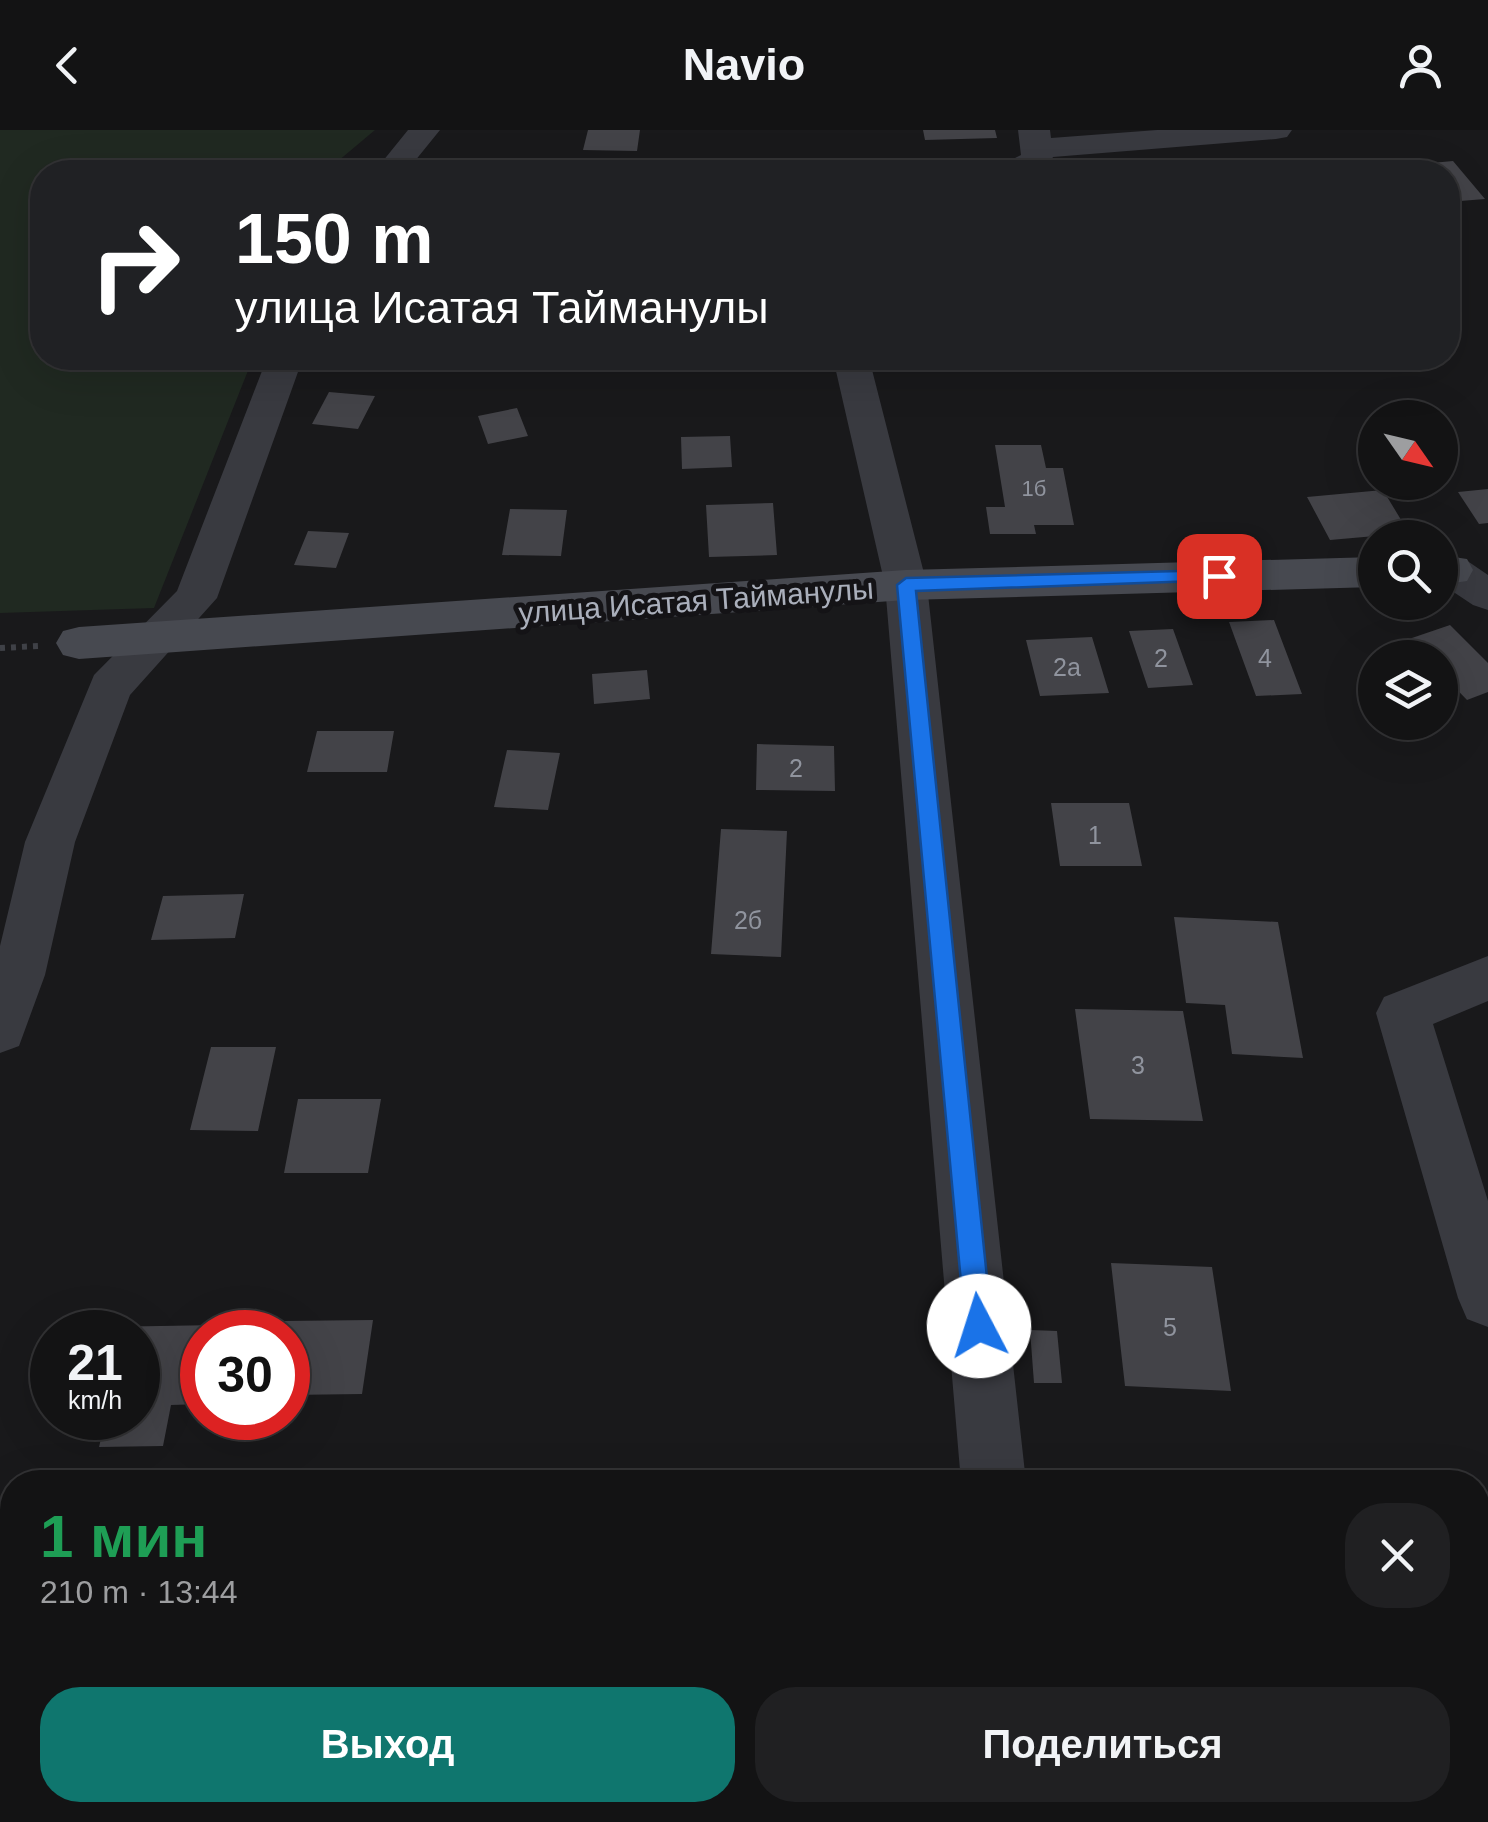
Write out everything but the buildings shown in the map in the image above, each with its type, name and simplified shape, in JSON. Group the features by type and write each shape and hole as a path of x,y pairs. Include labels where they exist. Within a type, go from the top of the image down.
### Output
{"street":[{"path":"400,160 424,130"},
{"path":"1035,140 1276,130"},
{"path":"822,160 825,136"},
{"path":"0,1030 19,975 50,842 110,688 196,598 281,370"},
{"path":"853,370 906,585 993,1470"},
{"path":"1460,569 1488,595"},
{"name":"улица Исатая Тайманулы","path":"79,644 906,585 1358,572"},
{"path":"1488,978 1404,1012 1488,1298"}],"shaded area":[{"path":"0,130 375,130 339,160 30,160 30,370 248,370 154,608 0,613"}],"route":[{"path":"979,1326 906,585 1219,576"}]}
